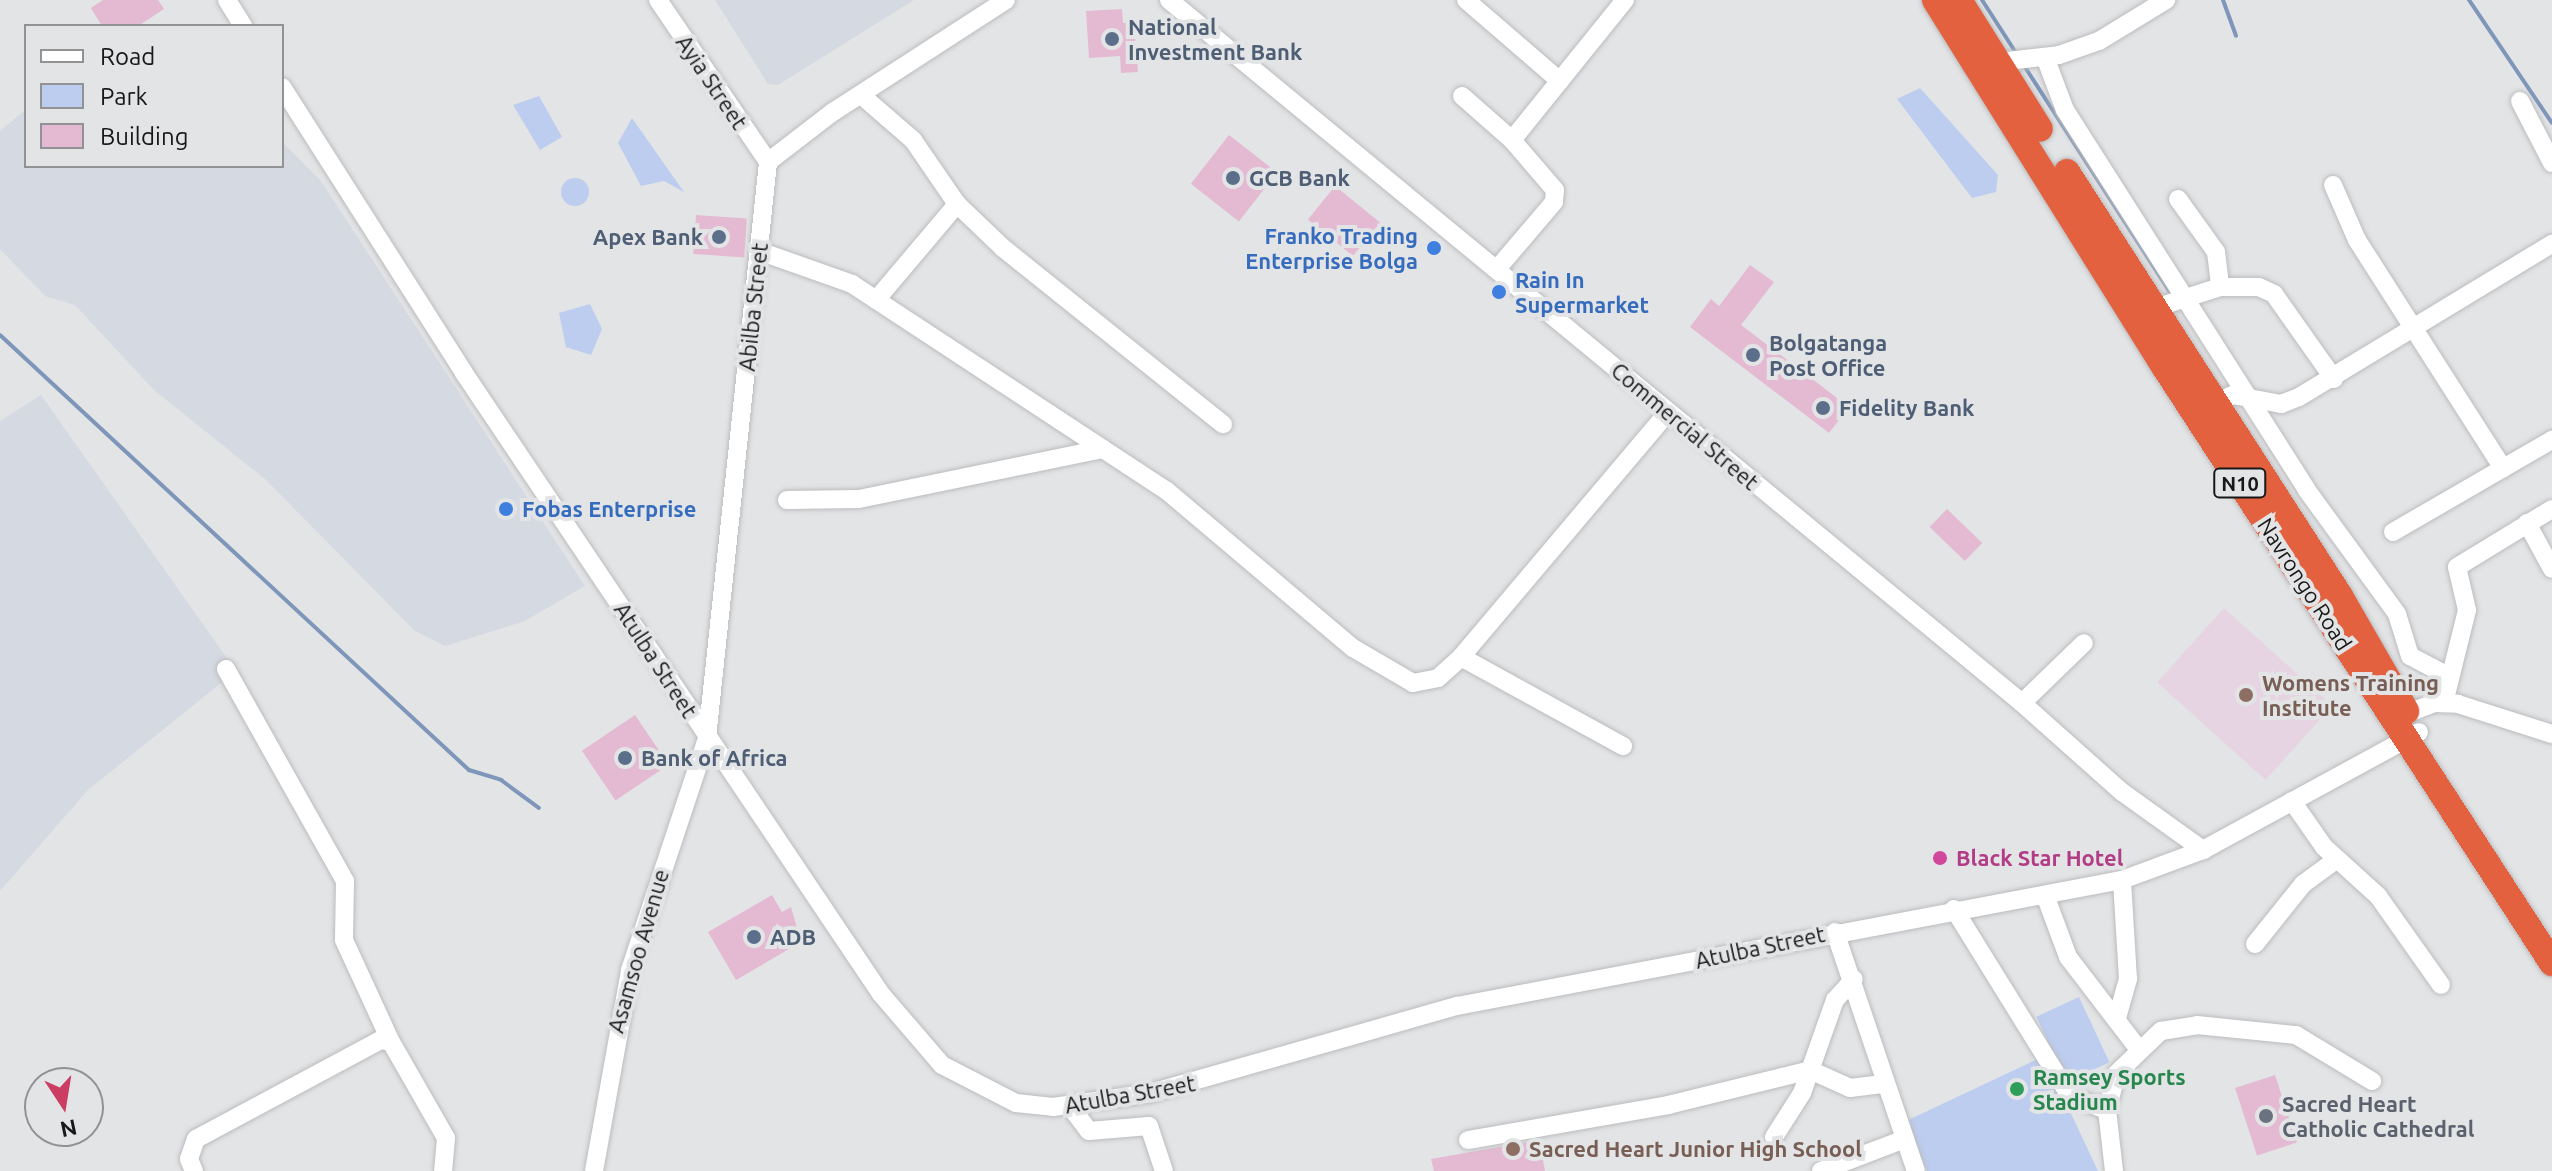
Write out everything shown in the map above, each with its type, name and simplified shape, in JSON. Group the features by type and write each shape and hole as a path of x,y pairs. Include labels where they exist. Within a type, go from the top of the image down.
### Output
{"highway":[{"name":"Navrongo Road","path":"1935,0 2406,726 2552,963"},
{"name":"Navrongo Road","path":"1959,0 1998,62 2171,302 2217,402 2406,726 2552,931"}],"street":[{"path":"227,0 242,24"},
{"name":"Ayia Street","path":"658,0 768,162"},
{"path":"768,162 861,95 1006,0"},
{"name":"Commercial Street","path":"1169,0 2022,703 2122,792 2203,850"},
{"path":"1466,0 1560,81"},
{"path":"1512,140 1625,0"},
{"path":"1998,62 2045,57 2099,41 2166,0"},
{"path":"2045,57 2065,110 2171,302 2247,397 2354,563 2397,614 2410,656 2448,676"},
{"name":"Atulba Street","path":"284,90 707,738 881,994 942,1065 1016,1103 1070,1106 1234,1073 1457,1006 1954,909 2122,880 2203,850 2292,801 2444,703"},
{"path":"861,95 913,140 957,204 1223,424"},
{"path":"1462,96 1512,140 1555,190 1554,202 1497,269"},
{"path":"2520,101 2552,163"},
{"name":"Abilba Street","path":"707,738 768,162"},
{"path":"2333,185 2357,240 2417,327 2503,468"},
{"path":"2178,199 2216,252 2220,287"},
{"path":"876,300 957,204"},
{"path":"2217,402 2247,397 2281,404 2334,379 2552,244"},
{"path":"759,251 841,279 1167,491 1353,648 1413,683 1438,678 1461,657 1668,412"},
{"path":"2171,302 2220,287 2259,287 2274,294 2334,379"},
{"path":"2393,532 2552,440"},
{"path":"787,500 859,499 1103,449"},
{"path":"2552,509 2457,567 2467,610 2448,676 2444,703 2552,734"},
{"path":"2527,523 2552,569"},
{"path":"2022,703 2084,643"},
{"path":"1461,657 1623,746"},
{"path":"226,669 345,881 344,940 391,1042 446,1138 443,1171"},
{"name":"Asamsoo Avenue","path":"594,1171 630,970 707,738"},
{"path":"2292,801 2337,859 2378,896 2441,985"},
{"path":"2255,944 2303,884 2337,859"},
{"path":"2117,1018 2128,979 2122,880"},
{"path":"2045,895 2068,957 2137,1047"},
{"path":"1954,909 2070,1096 2107,1110"},
{"path":"1835,932 1854,979 1883,1084 1916,1171"},
{"path":"1774,1137 1810,1070 1823,1025 1854,979"},
{"path":"2114,1171 2107,1110 2117,1073 2137,1047 2161,1031 2197,1025 2296,1035 2372,1081"},
{"path":"194,1171 189,1159 196,1139 381,1040 391,1042"},
{"path":"1468,1140 1668,1105 1810,1070 1850,1088 1883,1084"},
{"path":"1070,1106 1089,1131 1149,1126 1164,1171"},
{"path":"1821,1171 1905,1139"}],"shaded area":[{"path":"715,0 914,0 778,85 768,84"},
{"path":"24,111 24,168 284,168 284,144 321,181 585,586 525,621 445,646 415,631 266,480 154,390 75,305 45,296 0,249 0,131"},
{"path":"41,395 236,671 88,790 0,891 0,421"},
{"name":"Womens Training Institute","path":"2224,608 2332,706 2266,780 2157,682"}],"green space":[{"path":"1920,88 1998,175 1996,192 1972,198 1897,99"},
{"path":"539,96 562,137 540,150 513,105"},
{"path":"632,118 684,192 664,181 641,186 618,143"},
{"path":"575,178 585,182 589,192 585,202 575,206 565,202 561,192 565,182"},
{"path":"590,304 602,329 591,355 566,347 559,313"},
{"path":"2079,997 2109,1062 2067,1082 2036,1017"},
{"name":"Ramsey Sports Stadium","path":"2044,1056 2098,1171 1927,1171 1904,1122"}],"building":[{"path":"103,0 158,0 164,9 141,24 101,24 91,8"},
{"name":"National Investment Bank","path":"1122,9 1123,23 1134,22 1138,72 1121,73 1120,56 1089,58 1086,11"},
{"name":"GCB Bank","path":"1229,135 1277,173 1239,221 1191,184"},
{"path":"1335,186 1380,223 1353,256 1308,219"},
{"name":"Apex Bank","path":"696,215 747,219 744,257 693,254"},
{"name":"Bolgatanga Post Office","path":"1750,265 1774,282 1741,325 1849,407 1829,433 1690,327 1711,299 1719,306"},
{"path":"1947,509 1982,543 1965,561 1930,527"},
{"name":"Bank of Africa","path":"635,715 669,765 615,801 582,751"},
{"name":"ADB","path":"772,895 782,912 791,907 801,942 736,980 708,932"},
{"name":"Sacred Heart Catholic Cathedral","path":"2275,1075 2297,1143 2257,1156 2235,1088"},
{"name":"Sacred Heart Junior High School","path":"1539,1140 1545,1171 1434,1171 1431,1159"}],"waterway":[{"path":"1982,0 2016,53"},
{"path":"2223,0 2236,36"},
{"path":"2469,0 2552,123"},
{"path":"2023,64 2172,295"},
{"path":"0,335 469,770 501,780 539,808"}],"place":[{"name":"National Investment Bank","path":"1112,39"},
{"name":"GCB Bank","path":"1233,178"},
{"name":"Apex Bank","path":"719,237"},
{"name":"Franko Trading Enterprise Bolga","path":"1434,248"},
{"name":"Rain In Supermarket","path":"1499,292"},
{"name":"Bolgatanga Post Office","path":"1753,355"},
{"name":"Fidelity Bank","path":"1823,408"},
{"name":"Fobas Enterprise","path":"506,509"},
{"name":"Womens Training Institute","path":"2246,695"},
{"name":"Bank of Africa","path":"625,758"},
{"name":"Black Star Hotel","path":"1940,858"},
{"name":"ADB","path":"754,937"},
{"name":"Ramsey Sports Stadium","path":"2017,1089"},
{"name":"Sacred Heart Catholic Cathedral","path":"2266,1116"},
{"name":"Sacred Heart Junior High School","path":"1513,1149"}]}
